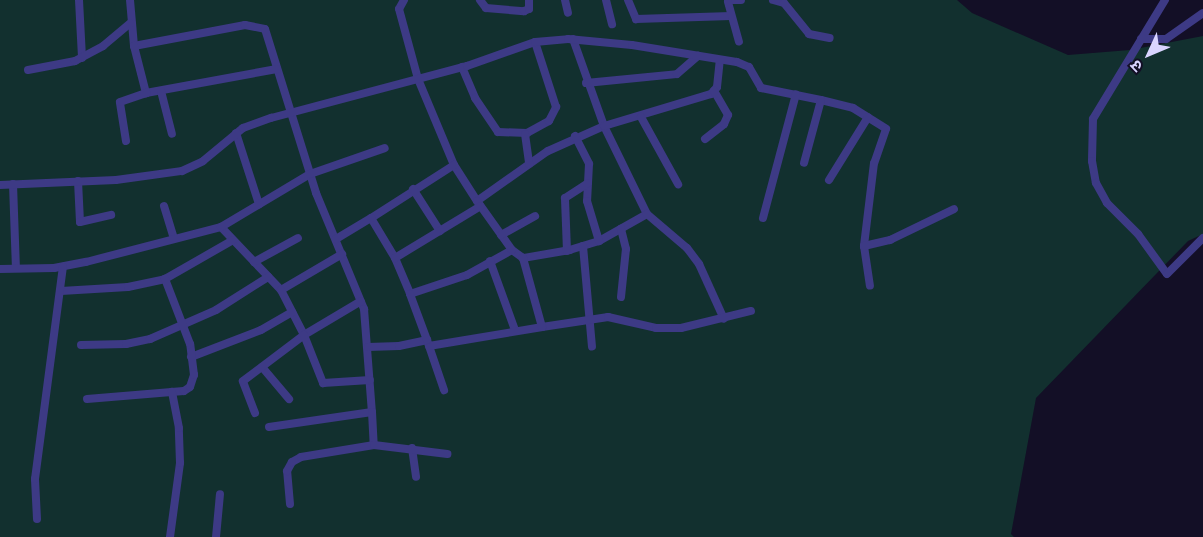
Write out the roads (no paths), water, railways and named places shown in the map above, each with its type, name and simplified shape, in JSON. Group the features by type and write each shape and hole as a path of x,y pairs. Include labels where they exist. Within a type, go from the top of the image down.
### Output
{"street":[{"path":"78,0 81,58"},
{"path":"130,0 130,23 146,93"},
{"path":"404,0 399,9 418,80 454,165 512,250 523,258 542,327"},
{"path":"480,0 486,8 524,11 529,9 529,0"},
{"path":"565,0 568,13"},
{"path":"606,0 612,24"},
{"path":"628,0 636,19 731,16"},
{"path":"739,42 728,1 741,0"},
{"path":"773,0 784,3 809,34 830,38"},
{"path":"1165,0 1093,119 1096,183 1107,203 1138,234 1167,274 1203,238"},
{"path":"1141,39 1166,39 1203,13"},
{"path":"28,70 81,58 130,23"},
{"path":"134,46 255,24 265,29 270,38 277,69 310,174 361,301 368,347 374,445"},
{"path":"573,39 586,83 604,126 647,214 687,248 699,264 724,319"},
{"path":"0,185 78,181 182,171 203,160 236,133 290,112 418,80 535,42 573,39 698,56 749,67 761,88 821,100 868,117 886,129 874,163 864,246 870,286"},
{"path":"462,67 475,98 498,132 525,134 549,122 556,107 535,42"},
{"path":"586,83 677,74 698,56"},
{"path":"705,139 724,124 728,115 714,91 720,60"},
{"path":"126,141 120,102 146,93 277,69"},
{"path":"161,91 172,134"},
{"path":"395,258 440,231 479,204 529,164 574,136 641,117 714,91"},
{"path":"763,218 796,94"},
{"path":"804,164 821,100"},
{"path":"641,117 678,184"},
{"path":"830,180 868,117"},
{"path":"236,133 259,204"},
{"path":"525,134 529,164"},
{"path":"574,136 589,164 587,201 599,241"},
{"path":"0,269 63,267 221,227 310,174 385,148"},
{"path":"336,239 454,165"},
{"path":"78,181 80,222 111,215"},
{"path":"567,250 565,198 588,183"},
{"path":"13,184 15,268"},
{"path":"413,189 440,231"},
{"path":"164,206 174,239"},
{"path":"864,246 890,240 954,209"},
{"path":"523,258 599,241 647,214"},
{"path":"501,235 535,216"},
{"path":"371,218 395,258 444,390"},
{"path":"221,227 281,290 304,335 323,383 370,380"},
{"path":"621,230 626,249 621,297"},
{"path":"254,262 298,238"},
{"path":"61,291 128,287 165,279 233,240"},
{"path":"583,246 592,346"},
{"path":"410,294 467,275 512,250"},
{"path":"281,290 342,254"},
{"path":"490,261 515,330"},
{"path":"37,519 35,479 63,267"},
{"path":"81,345 126,344 185,326 268,277"},
{"path":"87,399 184,391 193,381 185,326 165,279"},
{"path":"255,413 242,383 304,335 361,301"},
{"path":"368,347 399,346 515,330 562,327 588,319 608,317 666,329 724,319 751,311"},
{"path":"191,357 261,330 292,312"},
{"path":"262,368 289,399"},
{"path":"170,537 180,463 179,428 172,392"},
{"path":"269,427 372,412"},
{"path":"290,504 287,471 292,462 374,445 447,454"},
{"path":"412,448 416,477"},
{"path":"216,537 220,494"}]}
